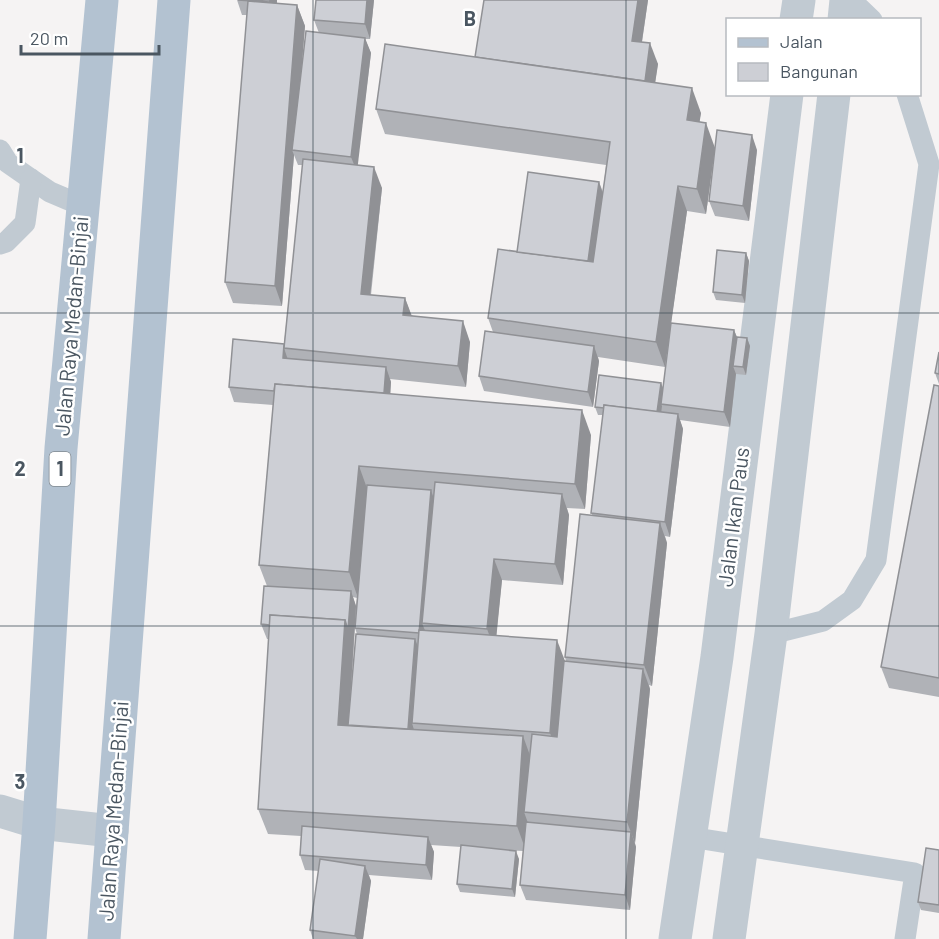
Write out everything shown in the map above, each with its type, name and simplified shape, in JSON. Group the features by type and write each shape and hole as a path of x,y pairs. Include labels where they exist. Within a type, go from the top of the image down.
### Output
{"main road":[{"name":"Jalan Raya Medan-Binjai","path":"30,939 61,448 102,0"},
{"name":"Jalan Raya Medan-Binjai","path":"104,939 174,0"}],"street":[{"path":"796,18 799,0"},
{"path":"844,18 846,0"},
{"name":"Jalan Ikan Paus","path":"675,939 717,657 787,96"},
{"path":"729,939 771,634 834,96"},
{"path":"760,308 808,311"},
{"path":"0,811 39,823 112,831"}],"lane":[{"path":"851,0 870,18"},
{"path":"771,634 823,621 852,600 876,560 929,164 908,96"},
{"path":"0,150 8,163 50,192 82,206"},
{"path":"0,244 6,243 25,223 31,179"},
{"path":"690,837 915,873 904,939"}],"building":[{"path":"238,0 270,0 270,2"},
{"path":"316,0 367,0 365,24 314,20"},
{"path":"484,0 638,0 632,41 650,43 645,81 475,57"},
{"path":"248,1 297,5 275,286 225,282"},
{"path":"306,31 365,38 351,157 292,150"},
{"path":"385,44 692,88 687,120 706,123 697,189 678,186 656,342 488,318 498,249 593,262 610,142 376,109"},
{"path":"717,130 752,135 743,206 709,201"},
{"path":"303,159 374,167 361,294 405,298 403,315 463,321 458,366 284,348"},
{"path":"528,172 599,182 588,261 517,252"},
{"path":"717,250 746,253 742,295 713,292"},
{"path":"671,323 734,330 724,412 661,404"},
{"path":"485,331 594,346 588,392 479,376"},
{"path":"737,337 747,338 743,367 733,366"},
{"path":"233,339 284,344 283,358 386,367 384,393 275,384 274,391 229,387"},
{"path":"939,352 939,374 935,373"},
{"path":"599,375 661,383 657,412 604,405 604,408 595,407"},
{"path":"275,384 582,410 575,484 359,466 349,572 259,565"},
{"path":"934,385 939,386 939,678 881,667"},
{"path":"604,405 678,414 665,522 591,513"},
{"path":"435,482 562,494 555,564 494,559 487,629 422,623"},
{"path":"367,485 431,490 419,633 355,628"},
{"path":"580,514 660,523 644,665 565,657"},
{"path":"264,586 351,591 348,630 345,620 270,615 270,625 261,624"},
{"path":"270,615 345,620 338,725 523,736 517,826 258,809"},
{"path":"419,630 557,640 550,733 412,723"},
{"path":"356,634 415,639 408,729 348,725"},
{"path":"564,661 643,669 627,822 524,812 532,734 557,737"},
{"path":"526,822 631,832 625,895 520,885"},
{"path":"302,826 428,837 426,865 300,855"},
{"path":"461,845 516,851 512,889 457,884"},
{"path":"926,848 939,850 939,905 918,902"},
{"path":"320,859 365,866 355,936 310,930"}]}
